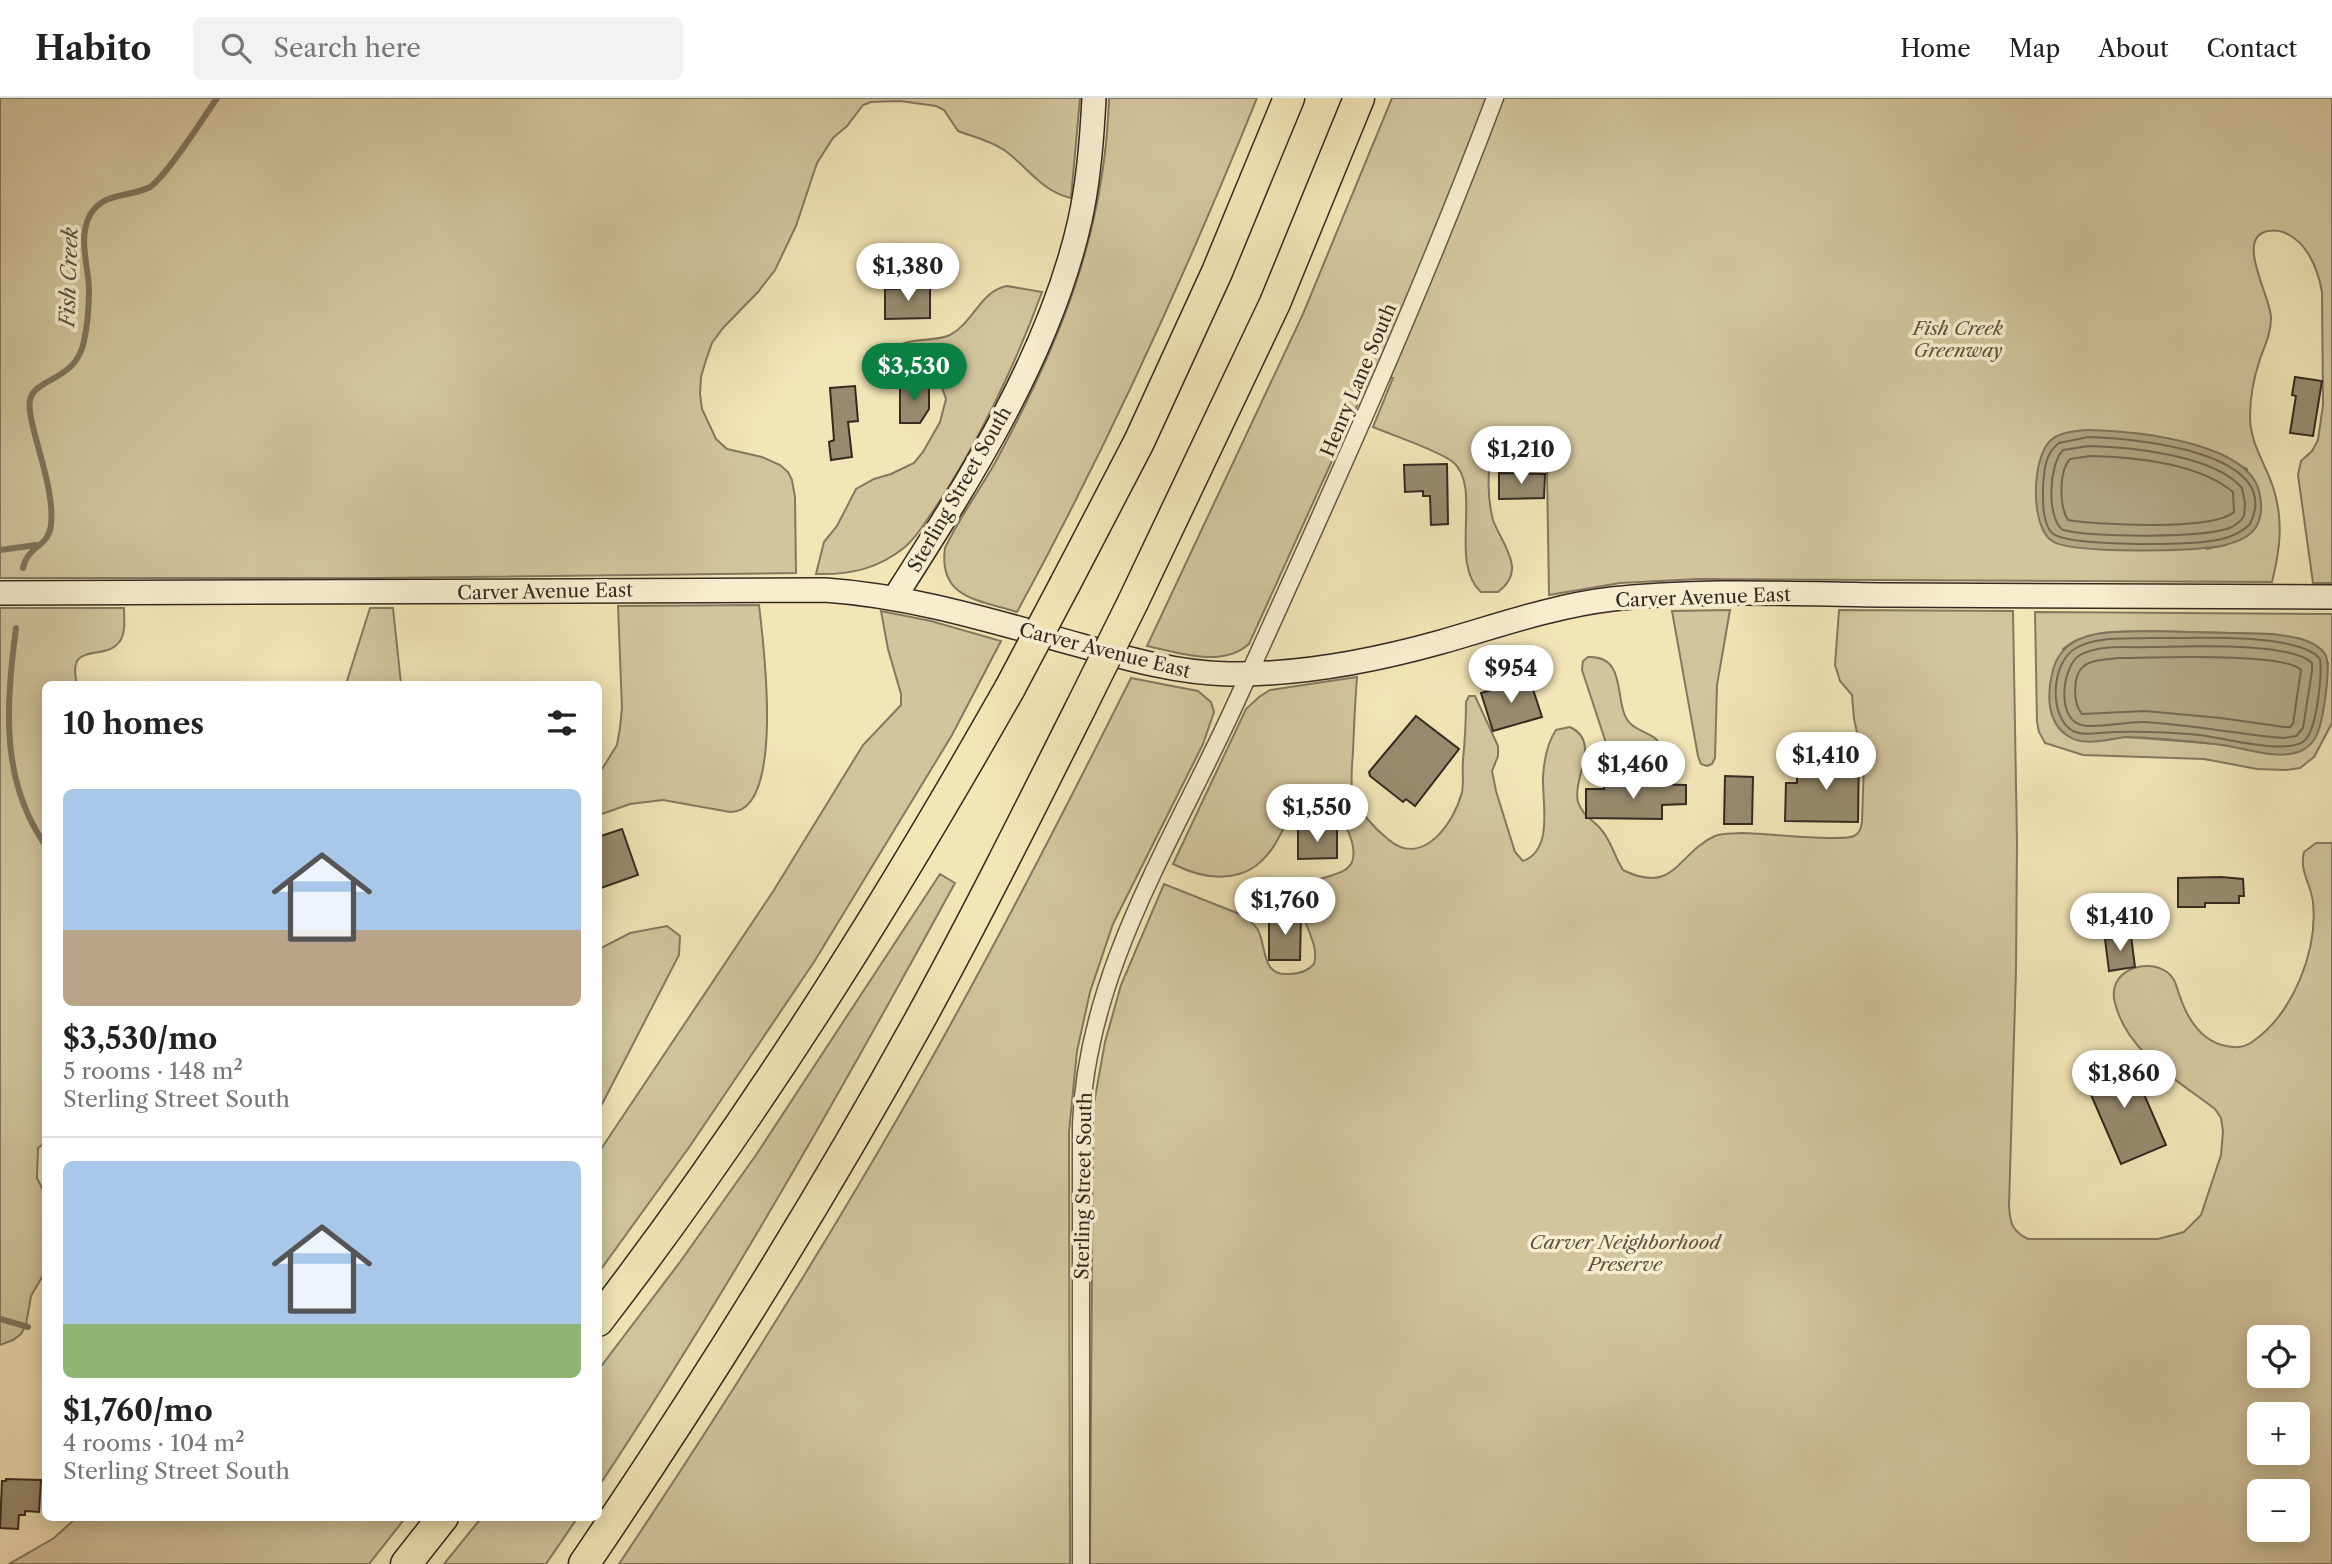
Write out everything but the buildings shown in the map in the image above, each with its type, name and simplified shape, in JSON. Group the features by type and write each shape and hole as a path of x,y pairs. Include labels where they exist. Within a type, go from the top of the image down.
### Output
{"highway":[{"path":"602,1315 714,1161 847,963 1010,688 1139,442 1217,272 1289,98"},
{"path":"584,1564 724,1349 836,1165 918,1023 1133,602 1275,303 1359,98"},
{"path":"406,1564 440,1521"}],"street":[{"name":"Sterling Street South","path":"895,597 984,453 1016,390 1051,310 1072,253 1082,211 1089,166 1094,98"},
{"name":"Henry Lane South","path":"1249,674 1368,412 1495,98"},
{"name":"Carver Avenue East","path":"0,593 825,590 895,597 953,610 1148,664 1200,673 1249,674 1370,659 1550,611 1597,601 1641,596 1833,594 2332,597"},
{"name":"Sterling Street South","path":"1081,1564 1080,1124 1089,1057 1100,1007 1122,943 1249,674"}],"green space":[{"path":"0,98 1080,98 1071,198 1043,184 998,147 958,131 944,110 936,106 900,101 871,102 863,105 847,126 833,138 817,163 796,226 775,270 712,343 701,377 700,394 702,409 716,439 727,449 762,457 788,472 795,497 796,573 376,578 0,578"},
{"path":"1109,98 1257,98 1144,358 1083,486 1017,612 976,600 955,587 948,578 945,548 996,461 1059,330 1075,286 1099,195 1106,148"},
{"name":"Fish Creek Greenway","path":"1392,98 2332,98 2332,583 2313,583 2298,475 2301,461 2312,451 2318,440 2323,405 2322,292 2314,265 2299,242 2283,232 2267,231 2256,239 2254,249 2271,318 2269,334 2254,380 2250,417 2252,436 2273,487 2279,511 2279,547 2272,582 1699,579 1620,583 1549,595 1547,470 1538,457 1524,452 1508,452 1491,464 1489,496 1493,520 1510,557 1511,575 1507,584 1498,592 1481,592 1472,579 1467,563 1465,489 1461,474 1447,458 1373,427 1393,378 1370,377 1249,644 1238,651 1213,657 1186,655 1147,646 1303,314","holes":["2214,452 2247,469 2226,545 2207,549"]},
{"path":"1007,286 1042,292 995,403 951,484 918,533 895,555 852,572 816,574 824,542 837,526 856,489 914,463 940,422 946,399 941,385 935,380 899,370 893,358 893,351 911,341 950,335 965,323 983,300"},
{"path":"759,605 766,686 765,756 759,785 747,805 730,812 663,800 630,804 602,814 602,769 617,745 622,708 618,606"},
{"path":"0,608 124,608 124,629 120,641 105,651 82,656 77,661 75,670 77,681 42,681 42,1145 38,1148 37,1178 42,1188 42,1277 31,1296 26,1325 21,1334 0,1345"},
{"path":"370,608 393,608 401,681 347,681"},
{"path":"1730,610 1717,685 1715,758 1712,764 1707,766 1701,764 1698,756 1672,611"},
{"name":"Carver Neighborhood Preserve","path":"1839,610 2013,611 2017,842 2009,1206 2013,1226 2028,1239 2158,1239 2184,1232 2201,1215 2221,1155 2221,1118 2215,1109 2155,1063 2130,1036 2115,1003 2116,983 2122,975 2139,967 2149,966 2167,972 2174,979 2186,1012 2202,1034 2226,1046 2239,1047 2249,1044 2280,1015 2300,980 2307,960 2313,921 2312,895 2303,865 2304,852 2316,843 2332,843 2332,1564 1090,1564 1093,1109 1105,1042 1121,985 1164,884 1249,920 1258,930 1266,959 1274,970 1289,974 1306,971 1314,964 1315,955 1302,911 1304,892 1313,882 1348,868 1353,859 1350,836 1340,823 1324,817 1306,816 1288,824 1267,856 1245,872 1213,877 1173,864 1246,709 1270,690 1357,677 1353,794 1363,813 1384,836 1402,847 1414,849 1435,838 1452,817 1458,804 1463,788 1466,702 1469,696 1475,696 1498,746 1498,756 1492,771 1496,791 1515,852 1523,861 1533,855 1543,836 1543,777 1548,746 1556,730 1570,727 1584,742 1584,761 1577,793 1580,806 1603,832 1623,870 1640,877 1654,878 1675,869 1703,843 1718,835 1741,833 1847,838 1858,833 1862,822 1864,763 1854,719 1852,695 1840,681 1835,665"},
{"path":"881,611 931,621 1001,641 952,735 814,962 690,1146 602,1268 602,1148 774,890 863,745 901,705 901,694"},
{"path":"2035,612 2332,614 2332,723 2314,757 2300,768 2257,769 2204,759 2083,755 2045,743 2037,722","holes":["2115,632 2271,634 2310,643 2328,663 2323,711 2284,754 2218,744 2128,737 2063,649 2082,638"]},
{"path":"1588,657 1601,659 1610,665 1615,673 1626,717 1632,725 1653,736 1659,744 1662,759 1655,770 1647,773 1628,771 1609,752 1582,670 1583,661"},
{"path":"1131,678 1198,691 1211,702 1214,712 1203,744 1113,924 1090,992 1077,1051 1069,1132 1070,1564 619,1564 789,1300 910,1097 1018,898"},
{"path":"940,874 955,883 739,1264 602,1481 602,1365 756,1155"},
{"path":"667,926 680,936 679,955 602,1104 602,947 630,933"},
{"path":"73,1521 403,1521 369,1564 9,1564 54,1538"},
{"path":"479,1521 575,1521 546,1564 444,1564"}],"water":[{"path":"2088,430 2132,433 2187,443 2214,451 2236,463 2252,477 2260,496 2261,512 2256,527 2247,536 2225,545 2190,549 2108,550 2052,541 2040,522 2037,508 2039,463 2049,442 2057,436"},
{"path":"2149,631 2271,634 2314,644 2325,654 2328,669 2324,704 2315,738 2301,751 2282,755 2215,744 2149,738 2081,741 2068,736 2056,724 2050,708 2049,691 2057,659 2077,640 2090,636"}],"waterway":[{"name":"Fish Creek","path":"23,568 29,555 46,538 51,525 49,490 31,420 30,400 39,387 65,372 80,354 89,295 84,242 86,224 102,202 150,187 157,181 185,146 217,98"},
{"path":"0,550 36,545"},
{"path":"16,628 10,686 10,742 20,795 42,839"},
{"name":"Fish Creek","path":"0,1319 28,1327"}]}
